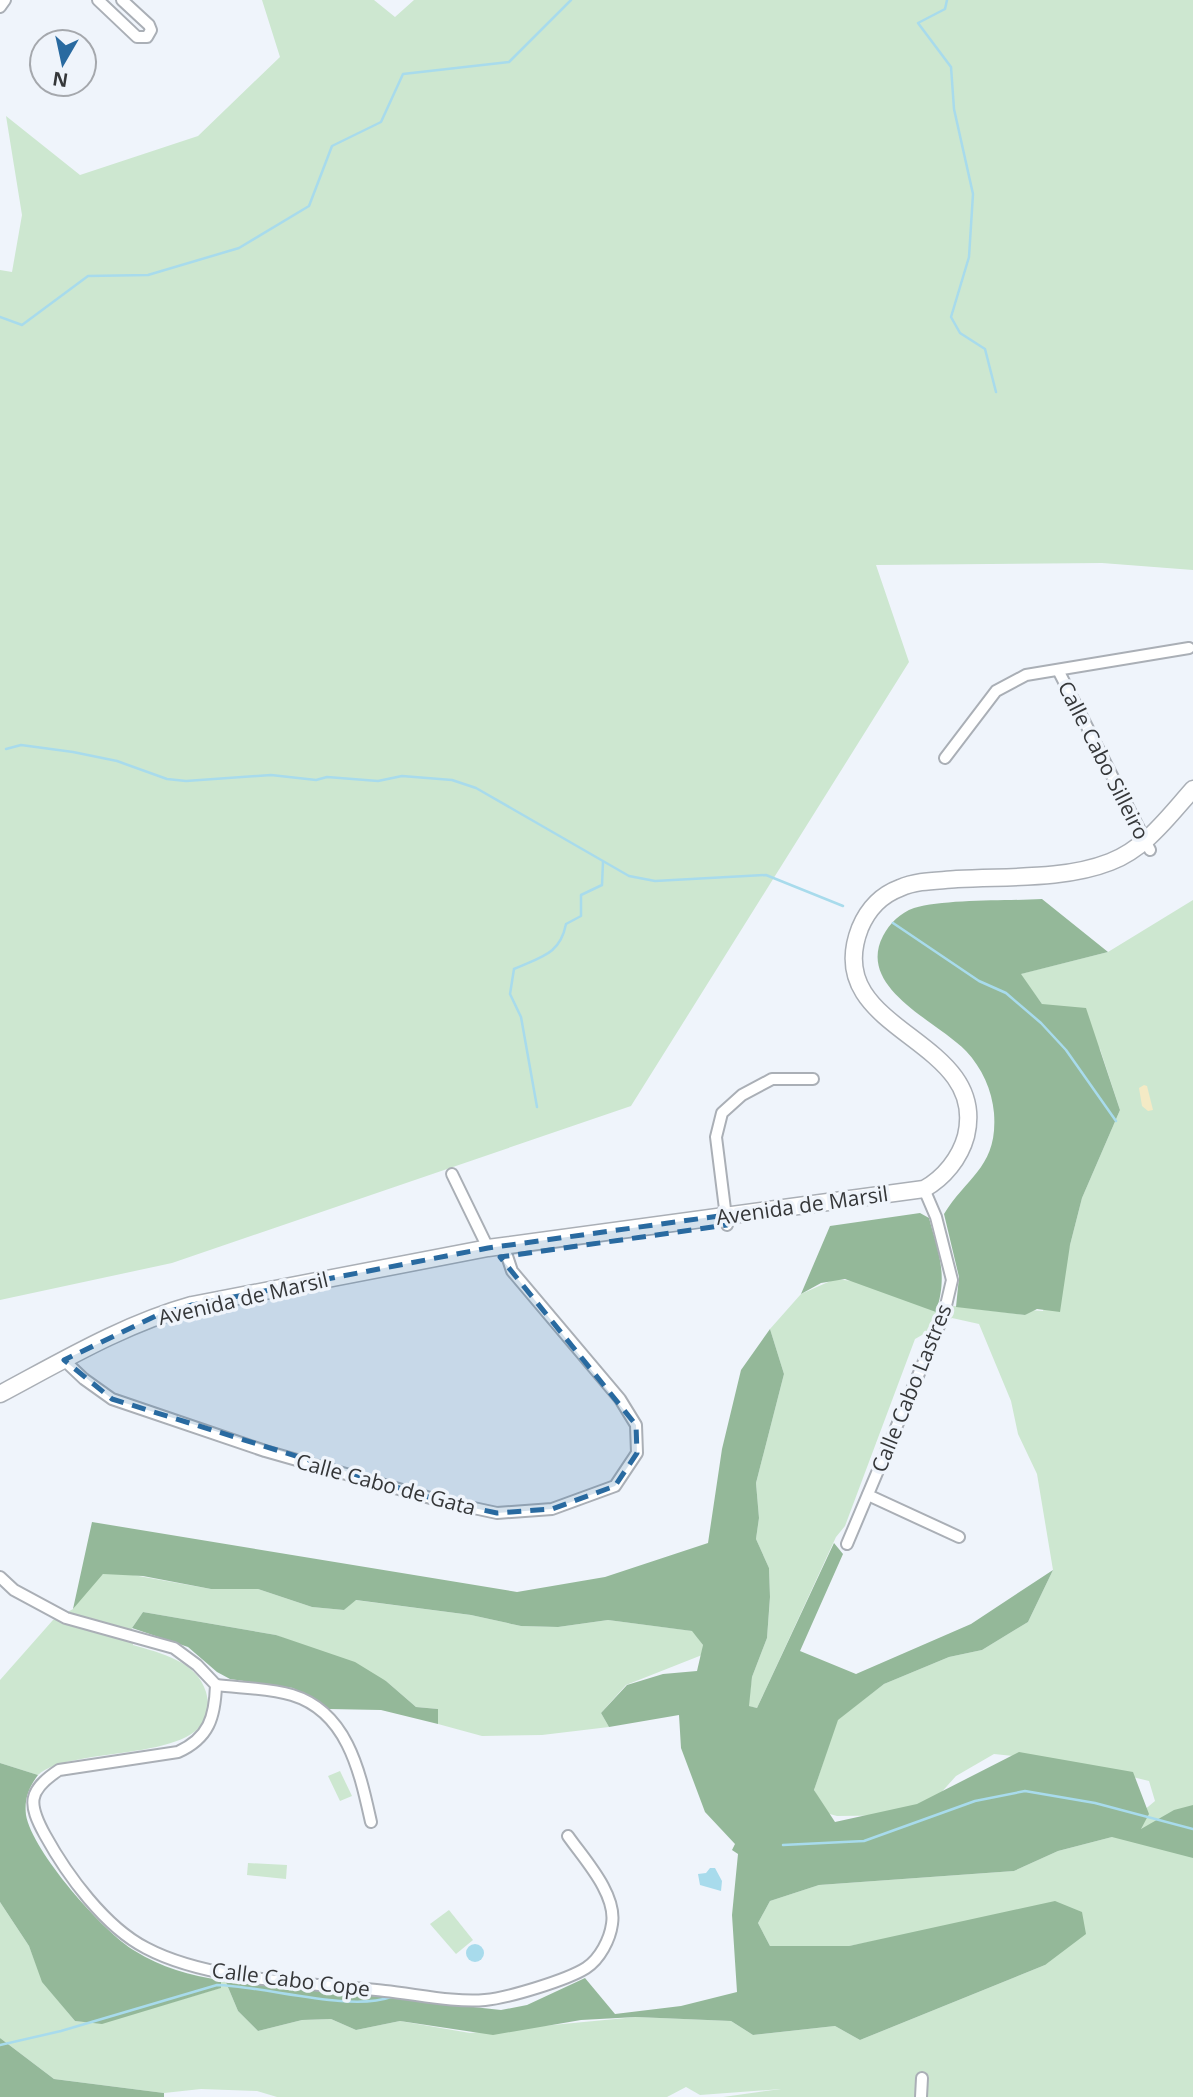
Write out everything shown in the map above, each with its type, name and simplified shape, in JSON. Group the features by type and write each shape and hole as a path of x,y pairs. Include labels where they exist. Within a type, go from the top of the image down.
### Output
{"street":[{"path":"0,7 5,0"},
{"path":"98,0 137,37 147,37 150,33 149,25 122,0"},
{"path":"945,758 996,691 1026,675 1189,648"},
{"name":"Calle Cabo Silleiro","path":"1058,670 1148,846"},
{"path":"1148,846 1193,789"},
{"path":"926,1193 957,1157 964,1142 968,1113 958,1079 942,1062 866,998 858,982 854,951 867,915 884,896 915,883 1093,868 1148,846 1193,805"},
{"path":"726,1220 716,1137 722,1113 742,1095 772,1079 813,1079"},
{"path":"452,1174 488,1248"},
{"name":"Avenida de Marsil","path":"0,1406 67,1364 160,1314 192,1306 488,1248 926,1193"},
{"name":"Calle Cabo Lastres","path":"847,1544 944,1314 952,1280 926,1193"},
{"name":"Avenida de Marsil","path":"0,1394 124,1339 195,1315 507,1256 726,1220"},
{"name":"Calle Cabo de Gata","path":"67,1364 112,1399 277,1455 441,1502 497,1513 552,1509 615,1486 637,1453 636,1425 620,1399 512,1270 507,1256"},
{"path":"868,1495 959,1537"},
{"path":"0,1577 14,1590 66,1618 174,1648 197,1665 216,1685 293,1695 314,1706 343,1734 348,1744 358,1766 371,1822"},
{"name":"Calle Cabo Cope","path":"216,1685 210,1727 188,1748 178,1752 59,1770 44,1780 35,1794 32,1812 55,1853 89,1903 145,1948 205,1970 406,1993 485,2000 524,1990 587,1968 605,1947 613,1923 612,1910 605,1893 568,1836"},
{"path":"921,2097 922,2078"}],"highlighted area":[{"path":"726,1215 727,1225 500,1257 636,1425 637,1453 615,1486 552,1509 497,1513 441,1501 112,1399 64,1360 160,1314 192,1305 488,1248"}],"green space":[{"path":"262,0 374,0 395,17 414,0 1193,0 1193,570 1102,563 876,565 909,662 631,1106 172,1263 0,1300 0,270 12,272 22,215 6,116 80,175 198,136 280,57"},
{"path":"1042,899 1108,952 1021,974 1042,1004 1086,1008 1120,1110 1082,1198 1070,1245 1060,1312 1037,1309 1025,1315 956,1307 959,1277 944,1214 986,1159 994,1131 991,1096 981,1072 966,1051 904,1002 890,987 880,972 878,955 883,936 889,927 900,916 914,908 959,902"},
{"path":"1193,900 1193,2097 723,2097 781,2089 700,2095 686,2087 667,2097 277,2097 257,2091 201,2089 164,2093 54,2079 0,2038 0,1902 29,1946 43,1982 75,2021 102,2023 220,1988 221,1980 225,1980 238,2011 258,2031 302,2020 331,2019 356,2030 400,2021 470,2033 636,2017 731,2021 753,2035 835,2026 860,2040 1045,1965 917,1933 849,1946 770,1946 758,1923 770,1901 819,1885 1014,1871 1058,1851 1112,1837 1155,1801 1149,1781 1071,1762 994,1754 956,1776 921,1815 837,1816 826,1813 814,1790 837,1720 884,1684 949,1657 982,1650 1028,1622 1053,1570 1037,1474 1018,1434 1011,1401 979,1324 952,1318 915,1339 845,1526 836,1537 757,1708 748,1706 752,1677 767,1638 770,1598 769,1568 756,1539 759,1518 756,1483 784,1374 770,1329 801,1294 835,1279 853,1281 936,1311 946,1305 1025,1315 1029,1310 1043,1311 1070,1245 1082,1198 1120,1110 1100,1049 1042,1004 1020,974 1108,952"},
{"path":"920,1213 929,1218 941,1265 940,1299 936,1312 845,1279 821,1283 801,1294 830,1226"},
{"path":"770,1329 784,1374 756,1483 759,1518 756,1539 769,1568 770,1597 767,1638 752,1677 749,1706 757,1708 834,1543 843,1554 800,1651 856,1674 971,1624 1053,1570 1028,1622 982,1650 949,1657 884,1684 838,1720 814,1790 835,1822 917,1804 1019,1752 1133,1772 1149,1814 1141,1829 1174,1810 1193,1805 1193,1858 1112,1837 1058,1851 1014,1871 819,1885 770,1901 758,1923 770,1946 849,1946 1055,1901 1082,1912 1086,1934 1045,1965 860,2040 835,2026 753,2035 731,2021 636,2017 581,2020 493,2035 400,2021 356,2030 331,2019 302,2020 258,2031 238,2011 225,1980 501,2010 527,2005 585,1978 615,2014 681,2006 737,1992 732,1915 738,1854 732,1850 735,1844 705,1812 681,1748 679,1715 609,1727 601,1713 627,1685 663,1674 697,1671 703,1645 692,1631 608,1620 558,1627 521,1626 471,1615 356,1600 344,1610 312,1607 258,1589 211,1589 143,1576 103,1574 73,1609 92,1522 517,1592 605,1577 708,1543 722,1449 741,1370"},
{"path":"122,1573 211,1589 258,1589 312,1607 344,1610 355,1600 471,1615 521,1626 558,1627 608,1620 693,1631 703,1645 702,1655 626,1685 601,1713 609,1727 542,1735 482,1736 438,1724 438,1709 416,1707 386,1681 276,1635 143,1612 132,1628 133,1645 166,1655 186,1666 195,1673 206,1692 206,1716 194,1732 172,1743 143,1750 56,1765 38,1775 0,1763 0,1680 53,1620 73,1609 93,1582 103,1574"},
{"path":"143,1612 276,1635 355,1662 386,1681 416,1707 438,1709 438,1724 381,1710 329,1709 293,1688 230,1679 217,1672 188,1647 132,1628"},
{"path":"0,1763 38,1775 26,1804 31,1830 55,1869 105,1927 145,1957 176,1970 221,1980 221,1988 102,2024 75,2021 42,1982 29,1946 0,1902"},
{"path":"340,1771 352,1796 340,1801 328,1776"},
{"path":"248,1863 287,1865 286,1879 247,1875"},
{"path":"449,1910 473,1940 456,1954 430,1924"},
{"path":"0,2038 54,2079 164,2093 164,2097 0,2097"}],"sand":[{"path":"1147,1086 1153,1110 1148,1111 1142,1106 1139,1088"}],"water":[{"path":"710,1868 715,1868 722,1881 721,1891 700,1885 698,1874 706,1873"},
{"path":"475,1944 483,1949 484,1953 479,1961 475,1962 467,1957 466,1953 471,1945"}],"waterway":[{"path":"0,317 22,325 88,276 148,275 239,248 309,206 332,146 381,122 403,74 509,62 571,0"},
{"path":"947,0 945,9 918,23 951,67 954,109 973,194 969,257 951,317 960,333 985,349 996,392"},
{"path":"6,749 21,745 73,752 117,761 167,779 186,781 271,775 316,780 327,777 378,781 402,776 452,780 476,788 629,876 655,881 766,875 843,906"},
{"path":"537,1107 521,1017 510,994 514,969 554,949 566,924 581,916 581,895 602,885 603,862"},
{"path":"893,923 979,981 1006,993 1041,1023 1066,1050 1116,1121"},
{"path":"783,1845 864,1841 975,1801 1025,1791 1095,1803 1193,1829"},
{"path":"0,2045 61,2031 217,1985 353,2002 391,1997"}]}
